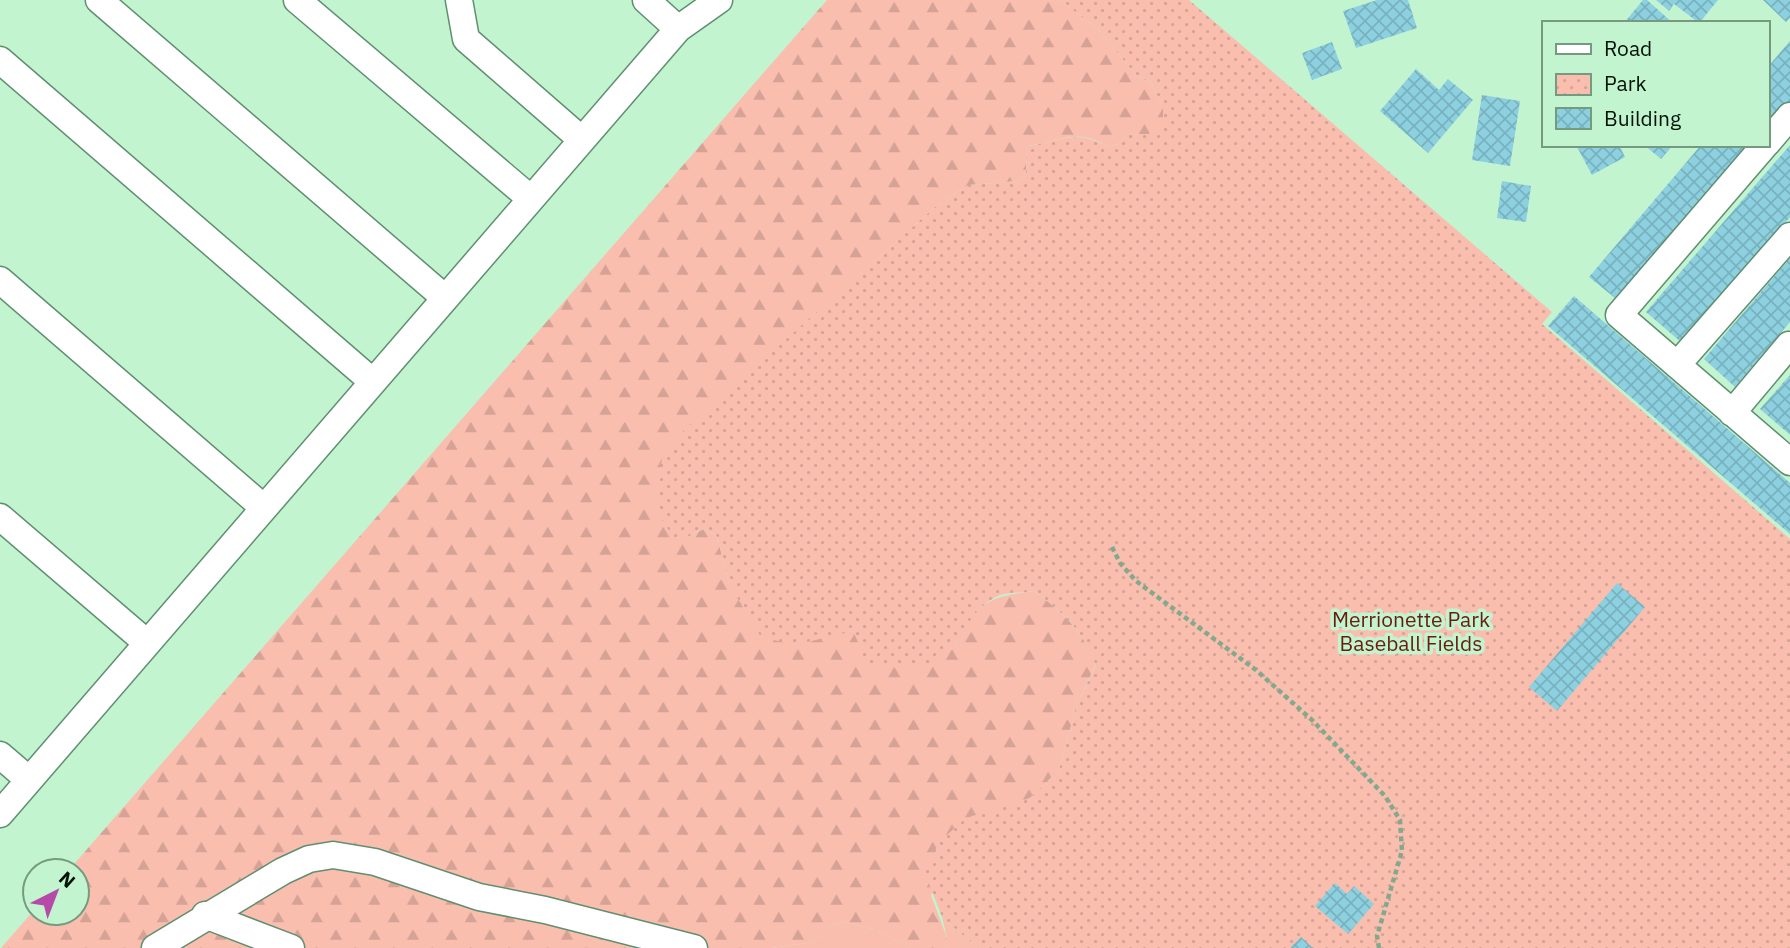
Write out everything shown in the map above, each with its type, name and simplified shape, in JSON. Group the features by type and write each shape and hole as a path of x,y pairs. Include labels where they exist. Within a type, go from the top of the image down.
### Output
{"lane":[{"path":"99,0 445,298"},
{"path":"297,0 531,200"},
{"path":"459,0 466,39 582,140"},
{"path":"646,0 678,29"},
{"path":"0,814 678,29 719,0"},
{"path":"0,60 373,382"},
{"path":"1769,140 1790,116"},
{"path":"1763,147 1619,315 1790,462"},
{"path":"1677,365 1790,236"},
{"path":"0,280 264,508"},
{"path":"1732,412 1790,345"},
{"path":"0,517 147,643"},
{"path":"0,755 29,780"},
{"path":"155,948 205,915 283,871 309,859 332,855 375,862 479,897 644,941 694,948"},
{"path":"205,915 291,948"}],"path":[{"path":"1112,547 1120,563 1136,581 1256,670 1312,720 1385,796 1400,820 1402,851 1377,936 1379,948"}],"green space":[{"path":"827,0 1060,0 1099,30 1136,75 1151,83 1163,107 1164,126 1149,134 1127,135 1118,144 1108,147 1097,141 1078,137 1027,146 1026,175 1019,181 969,185 943,200 687,428 663,454 689,536 704,529 717,536 729,584 839,633 854,631 859,644 956,644 971,619 986,604 1005,596 1034,591 1063,615 1084,641 1096,664 1077,704 1059,770 1030,798 999,810 931,895 947,938 945,948 909,948 873,929 844,922 830,927 814,942 771,948 1,948 21,925 91,927 91,857 80,857"},
{"name":"Merrionette Park Baseball Fields","path":"1060,0 1189,0 1552,312 1542,324 1790,539 1790,948 978,948 942,917 924,871 940,841 966,818 1030,798 1059,770 1077,704 1096,665 1078,631 1055,607 1034,591 1004,594 988,602 973,617 948,652 926,664 900,667 861,661 859,644 853,631 795,645 761,637 729,584 717,536 704,529 689,536 674,538 657,513 657,488 663,454 686,428 943,200 969,185 1019,181 1026,175 1027,146 1077,137 1097,141 1108,147 1118,144 1127,135 1149,134 1163,126 1163,107 1151,83 1136,75 1099,30"},
{"path":"942,917 978,948 945,948 947,938"},
{"path":"844,922 873,929 909,948 771,948 814,942 830,927"}],"building":[{"path":"1377,0 1408,0 1417,28 1356,48 1343,11"},
{"path":"1643,0 1647,0 1671,21 1626,21"},
{"path":"1656,0 1718,0 1701,21 1696,21 1674,4 1669,11"},
{"path":"1763,0 1790,0 1790,18 1786,22"},
{"path":"1790,41 1790,102 1769,126 1769,66"},
{"path":"1332,42 1342,69 1312,80 1302,53"},
{"path":"1416,69 1439,90 1448,79 1473,100 1428,153 1380,111"},
{"path":"1482,95 1520,101 1510,166 1472,160"},
{"path":"1790,145 1790,217 1682,343 1646,312"},
{"path":"1577,147 1620,147 1625,157 1592,175"},
{"path":"1646,147 1671,147 1661,159"},
{"path":"1699,147 1751,147 1620,302 1589,277"},
{"path":"1502,181 1531,186 1526,222 1497,218"},
{"path":"1790,258 1790,322 1735,387 1704,359"},
{"path":"1574,296 1790,483 1790,534 1548,326"},
{"path":"1790,375 1790,435 1760,409"},
{"path":"1617,583 1645,607 1557,711 1529,687"},
{"path":"1335,883 1347,894 1354,886 1374,904 1348,934 1315,906"},
{"path":"1301,937 1313,948 1290,948"}]}
